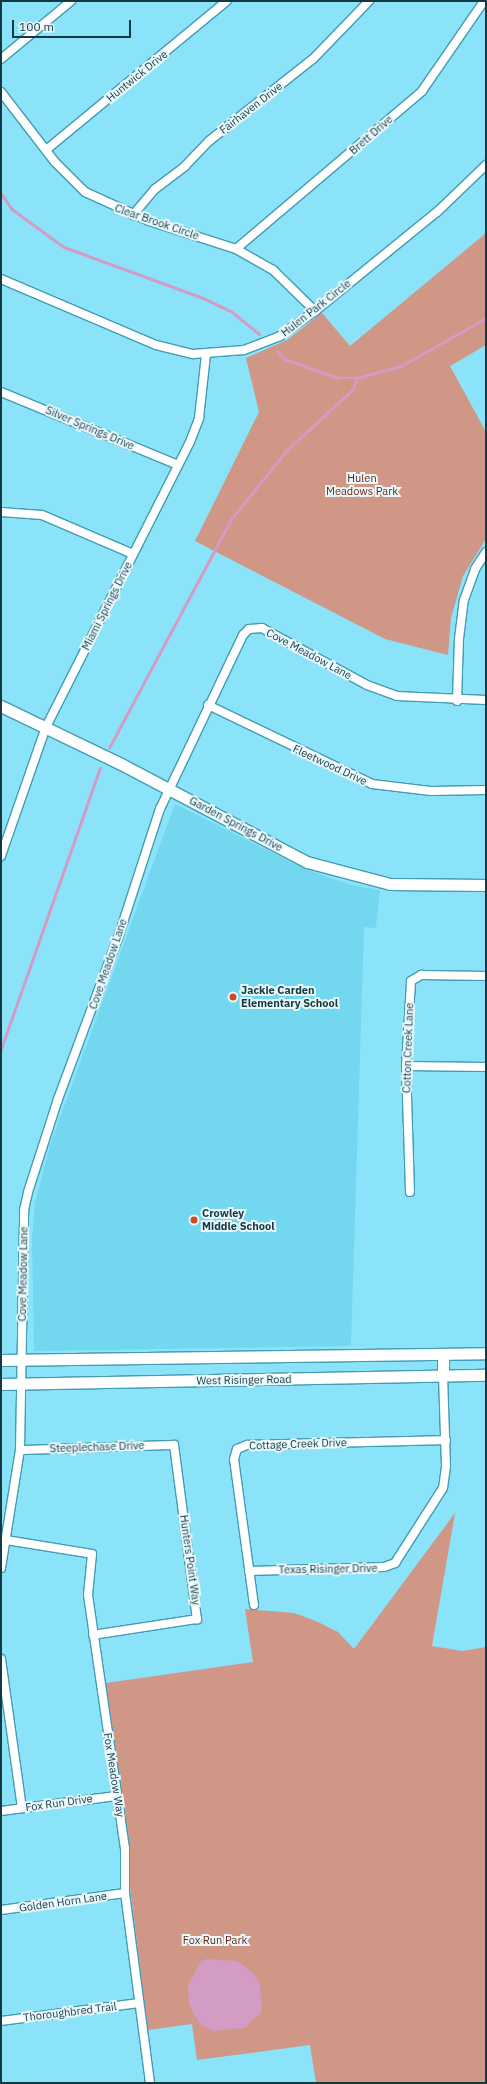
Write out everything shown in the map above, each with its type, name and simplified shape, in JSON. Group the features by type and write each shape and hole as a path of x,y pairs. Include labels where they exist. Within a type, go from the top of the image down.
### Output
{"main road":[{"name":"Garden Springs Drive","path":"1,706 168,788 316,865 390,884 486,885"},
{"path":"1,1360 486,1353"},
{"path":"443,1354 443,1376"},
{"name":"West Risinger Road","path":"1,1384 486,1375"}],"street":[{"path":"1,59 71,1"},
{"name":"Huntwick Drive","path":"46,150 227,1"},
{"name":"Fairhaven Drive","path":"133,215 155,189 185,166 209,141 312,59 369,1"},
{"name":"Brett Drive","path":"236,249 422,91 484,1"},
{"name":"Clear Brook Circle","path":"1,92 46,150 85,192 133,215 236,249 273,270 315,311"},
{"name":"Hulen Park Circle","path":"1,279 156,345 206,355 263,345 280,336 315,311 436,212 486,165"},
{"name":"Miami Springs Drive","path":"1,856 46,727 178,465 199,418 206,355"},
{"name":"Silver Springs Drive","path":"1,392 178,465"},
{"path":"1,512 42,515 133,554"},
{"path":"457,701 459,639 464,600 475,569 486,552"},
{"name":"Cove Meadow Lane","path":"1,1568 20,1450 24,1210 28,1192 168,788 243,635 253,628 262,628 367,685 397,696 457,701 486,700"},
{"name":"Fleetwood Drive","path":"208,705 372,784 431,791 486,790"},
{"name":"Cotton Creek Lane","path":"410,1192 406,1066 411,981 421,976 486,976"},
{"path":"406,1066 486,1067"},
{"name":"Texas Risinger Drive","path":"249,1571 392,1565 441,1494 446,1440 443,1376"},
{"name":"Cottage Creek Drive","path":"254,1605 234,1459 237,1449 247,1445 446,1440"},
{"name":"Steeplechase Drive","path":"20,1450 174,1445"},
{"name":"Hunters Point Way","path":"93,1635 197,1619 174,1445"},
{"name":"Fox Meadow Way","path":"6,1540 92,1554 88,1595 116,1796 125,1848 125,1893 150,2083"},
{"path":"1,1659 4,1709 22,1808"},
{"name":"Fox Run Drive","path":"1,1811 116,1796"},
{"name":"Golden Horn Lane","path":"1,1910 125,1893"},
{"name":"Thoroughbred Trail","path":"1,2021 139,2004"}],"shaded area":[{"name":"Crowley Middle School","path":"175,804 305,869 351,885 380,890 376,928 364,927 351,1346 34,1351 32,1238 35,1203 50,1145"},
{"path":"206,1959 237,1961 252,1972 260,1983 262,2011 245,2028 214,2031 202,2026 196,2018 189,2004 188,1985 201,1961"}],"green space":[{"name":"Hulen Meadows Park","path":"486,233 486,345 450,366 486,432 486,539 463,576 451,618 448,655 385,639 195,541 259,412 246,358 287,340 322,313 350,346"},
{"name":"Fox Run Park","path":"455,1513 432,1646 462,1651 486,1647 486,2083 316,2083 310,2045 197,2060 192,2024 148,2030 130,1887 129,1840 106,1683 253,1662 245,1609 294,1613 316,1621 338,1632 354,1649"}],"waterway":[{"path":"1,193 12,209 64,247 203,298 231,311 259,334"},
{"path":"109,748 232,518 287,450 353,389 357,378 401,366 486,318"},
{"path":"278,351 285,359 338,378 357,378"},
{"path":"1,1049 100,768"}],"place":[{"name":"Jackie Carden Elementary School","path":"233,997"},
{"name":"Crowley Middle School","path":"194,1220"}]}
